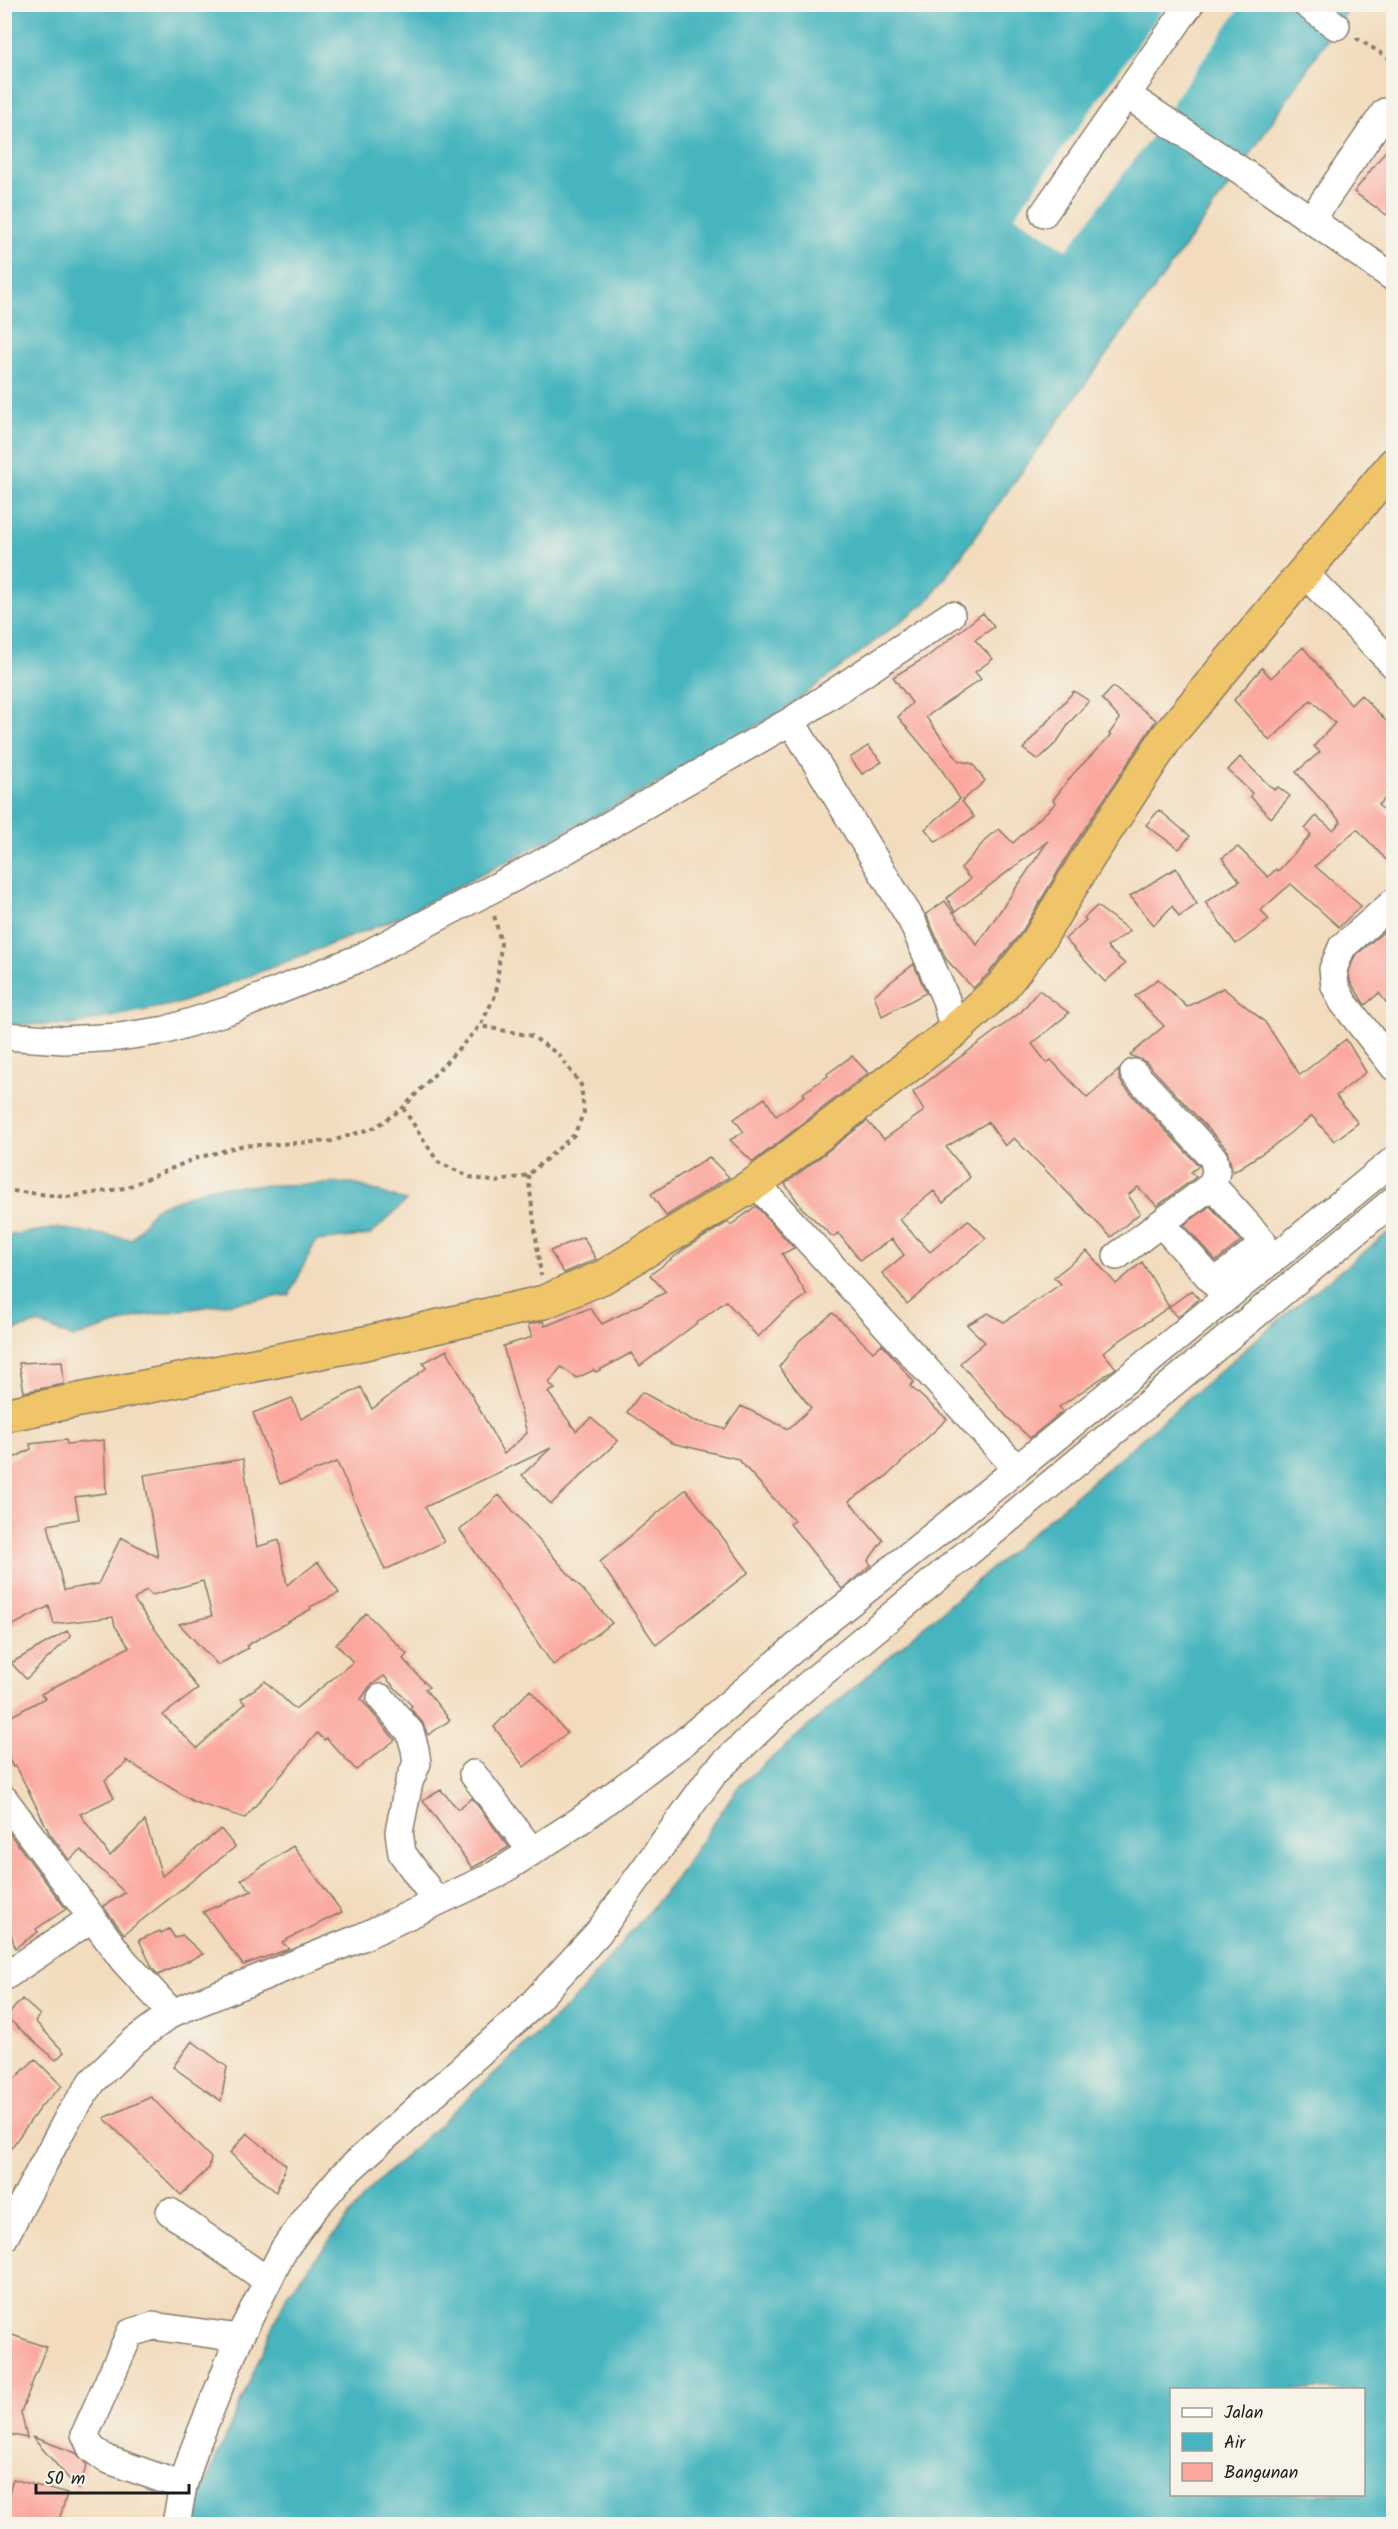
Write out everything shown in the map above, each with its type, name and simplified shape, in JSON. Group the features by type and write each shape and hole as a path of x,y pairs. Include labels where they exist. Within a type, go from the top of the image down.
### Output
{"highway":[{"path":"4,1415 365,1343 544,1302 603,1277 756,1183 954,1031 1002,987 1038,941 1088,858 1167,737 1394,464"}],"street":[{"path":"1306,4 1336,26"},
{"path":"1044,213 1127,95 1180,8"},
{"path":"1127,95 1311,220 1390,268"},
{"path":"1311,220 1385,112"},
{"path":"1304,573 1394,665"},
{"path":"4,1036 64,1040 119,1037 166,1030 237,1007 360,958 559,854 791,721 951,615"},
{"path":"791,721 912,921 946,1000 954,1031"},
{"path":"1394,902 1342,947 1333,969 1335,986 1343,1002 1394,1067"},
{"path":"1117,1256 1212,1185 1216,1172 1214,1160 1134,1072"},
{"path":"4,2238 69,2116 93,2081 134,2041 172,2013 362,1937 495,1875 578,1822 684,1742 817,1629 1017,1469 1262,1256 1394,1160"},
{"path":"756,1183 1017,1469"},
{"path":"1212,1185 1260,1236 1262,1256"},
{"path":"176,2524 183,2486 194,2451 239,2338 284,2249 342,2176 526,2011 598,1933 714,1773 814,1680 1394,1200"},
{"path":"1161,1223 1219,1295 1238,1327"},
{"path":"381,1698 410,1732 417,1762 409,1782 399,1832 402,1853 437,1902"},
{"path":"684,1742 693,1761 703,1769 714,1773"},
{"path":"473,1774 532,1851"},
{"path":"4,1799 131,1969 172,2013"},
{"path":"4,1977 92,1918"},
{"path":"170,2212 268,2281"},
{"path":"183,2486 106,2459 91,2448 85,2434 130,2333 153,2326 239,2338"}],"path":[{"path":"1336,26 1394,61"},
{"path":"4,1190 68,1197 125,1188 194,1159 240,1146 332,1141 376,1127 403,1108 480,1026 496,994 501,943 487,892"},
{"path":"403,1108 438,1161 470,1177 496,1182 528,1175 574,1135 584,1112 581,1085 559,1055 531,1036 480,1026"},
{"path":"528,1175 544,1302"}],"water":[{"path":"5,5 1350,5 1235,177 929,600 787,708 648,789 393,920 180,1003 71,1025 5,1024"},
{"path":"352,1183 406,1201 370,1235 316,1241 289,1295 141,1316 73,1338 39,1323 5,1333 5,1236 58,1228 132,1239 155,1208 211,1187"},
{"path":"1393,1229 1393,2524 197,2524 199,2498 287,2295 372,2187 575,1999 675,1880 738,1787 1286,1314"}],"pier":[{"path":"1166,5 1242,5 1173,102 1172,111 1067,250 1015,216"}],"building":[{"path":"1394,140 1394,220 1354,192"},
{"path":"983,613 994,627 975,640 993,659 975,672 981,679 926,717 959,761 973,764 985,781 962,801 974,817 936,842 925,829 960,799 940,767 898,717 912,703 893,677 928,656"},
{"path":"1303,647 1351,705 1361,695 1394,729 1394,790 1378,805 1394,819 1394,868 1357,829 1315,866 1361,906 1339,927 1291,884 1261,910 1269,920 1236,944 1205,902 1240,881 1222,858 1238,847 1268,877 1276,869 1278,871 1311,835 1305,829 1316,816 1333,830 1341,822 1296,772 1320,752 1314,746 1335,723 1311,700 1270,741 1234,700 1262,668 1271,678"},
{"path":"1113,687 1156,720 1072,848 1023,930 988,974 973,988 946,959 926,914 945,901 977,945 1048,841 955,912 947,898 970,879 961,868 989,836 999,829 1013,843 1056,803 1053,800 1073,774 1111,735 1109,734 1120,719 1102,699"},
{"path":"1074,691 1089,701 1070,722 1057,742 1038,760 1023,749"},
{"path":"868,746 882,762 862,774 850,758"},
{"path":"1240,757 1274,790 1278,787 1290,796 1271,818 1250,796 1252,793 1228,770"},
{"path":"1159,810 1190,836 1179,849 1146,825"},
{"path":"1176,868 1197,904 1179,917 1172,906 1154,925 1130,896"},
{"path":"1097,906 1130,931 1107,947 1125,964 1105,982 1065,939 1086,920 1084,918"},
{"path":"1394,923 1394,1013 1379,993 1365,1005 1350,981 1349,971 1355,956"},
{"path":"914,964 926,993 882,1016 874,995"},
{"path":"1158,979 1187,1007 1223,988 1265,1022 1300,1075 1346,1039 1366,1072 1336,1096 1358,1123 1334,1141 1312,1116 1272,1147 1233,1172 1226,1148 1146,1062 1130,1055 1164,1026 1135,996"},
{"path":"1039,990 1069,1013 1032,1044 1047,1063 1051,1060 1087,1098 1119,1070 1122,1084 1199,1166 1191,1172 1196,1177 1157,1206 1138,1187 1128,1195 1140,1213 1111,1237 1014,1138 1005,1146 988,1122 946,1147 970,1177 943,1203 934,1191 899,1219 930,1252 968,1220 986,1238 907,1304 882,1273 904,1255 892,1239 860,1260 838,1233 833,1237 802,1208 785,1184 867,1121 884,1139 924,1111 913,1092 1021,1012"},
{"path":"852,1056 868,1073 753,1162 730,1140 744,1132 734,1119 765,1098 776,1116"},
{"path":"709,1157 729,1177 666,1216 651,1194"},
{"path":"756,1206 794,1248 782,1254 807,1295 783,1312 758,1337 726,1301 640,1366 631,1353 596,1372 594,1370 577,1378 561,1367 549,1383 555,1389 548,1392 576,1431 591,1418 618,1441 551,1504 522,1475 551,1448 425,1507 444,1542 385,1570 337,1462 280,1484 253,1413 292,1398 301,1419 361,1387 372,1409 426,1368 423,1363 447,1350 504,1454 527,1433 503,1346 532,1337 528,1325 543,1321 545,1326 590,1308 602,1324 666,1292 650,1275 686,1248 728,1222 731,1225"},
{"path":"1210,1206 1241,1241 1216,1261 1184,1225"},
{"path":"583,1237 596,1259 564,1273 550,1251"},
{"path":"1087,1251 1116,1284 1142,1262 1169,1307 1103,1352 1116,1368 1059,1407 1063,1411 1030,1438 1007,1417 960,1363 985,1342 967,1325 988,1313 1004,1322 1061,1284 1054,1277"},
{"path":"1192,1290 1199,1299 1178,1317 1169,1307"},
{"path":"833,1313 873,1352 882,1344 914,1382 910,1386 947,1419 887,1476 849,1501 883,1540 868,1561 871,1565 842,1589 790,1524 794,1521 738,1459 672,1443 627,1412 642,1392 692,1420 725,1429 741,1406 788,1429 811,1408 779,1367 800,1340"},
{"path":"62,1361 64,1384 24,1392 19,1363"},
{"path":"66,1440 67,1444 104,1440 106,1493 75,1497 79,1519 48,1525 64,1590 98,1584 121,1537 158,1557 144,1475 243,1459 257,1547 279,1540 287,1585 318,1562 339,1593 310,1607 311,1609 246,1646 248,1648 218,1665 179,1624 212,1616 203,1581 152,1595 146,1590 134,1600 198,1689 163,1715 197,1748 245,1704 241,1699 265,1681 295,1709 353,1662 336,1644 366,1613 407,1654 403,1659 429,1687 425,1689 450,1720 428,1735 422,1722 410,1708 412,1706 384,1676 370,1686 361,1699 395,1740 356,1770 326,1738 324,1740 317,1733 245,1818 194,1802 126,1760 126,1763 105,1780 114,1798 80,1814 110,1856 145,1821 162,1876 221,1829 235,1847 124,1934 103,1906 125,1893 81,1850 69,1860 50,1834 16,1766 13,1767 4,1750 4,1720 45,1698 41,1694 129,1647 115,1626 113,1617 54,1624 49,1606 4,1630 4,1463 31,1449 30,1444"},
{"path":"686,1489 749,1572 656,1645 600,1562"},
{"path":"499,1495 612,1623 553,1665 460,1530"},
{"path":"67,1631 71,1636 26,1679 11,1663"},
{"path":"530,1690 567,1733 524,1767 494,1727"},
{"path":"441,1790 458,1809 472,1798 509,1847 472,1868 423,1800"},
{"path":"4,1826 66,1909 36,1929 38,1932 15,1948 11,1933 4,1940"},
{"path":"293,1846 342,1912 282,1942 289,1949 243,1965 203,1912 252,1891 241,1880"},
{"path":"169,1929 175,1938 182,1935 203,1954 158,1975 139,1940"},
{"path":"22,1999 40,2015 35,2021 64,2052 56,2060 6,2017"},
{"path":"192,2041 227,2067 221,2101 173,2067"},
{"path":"35,2059 62,2086 41,2106 4,2158 4,2089"},
{"path":"151,2097 211,2158 209,2168 181,2195 104,2118"},
{"path":"247,2133 286,2165 276,2192 230,2153"},
{"path":"4,2332 46,2347 21,2412 27,2438 4,2433"},
{"path":"32,2437 76,2453 87,2465 78,2489"},
{"path":"13,2479 67,2494 58,2524 4,2524 4,2508"}]}
